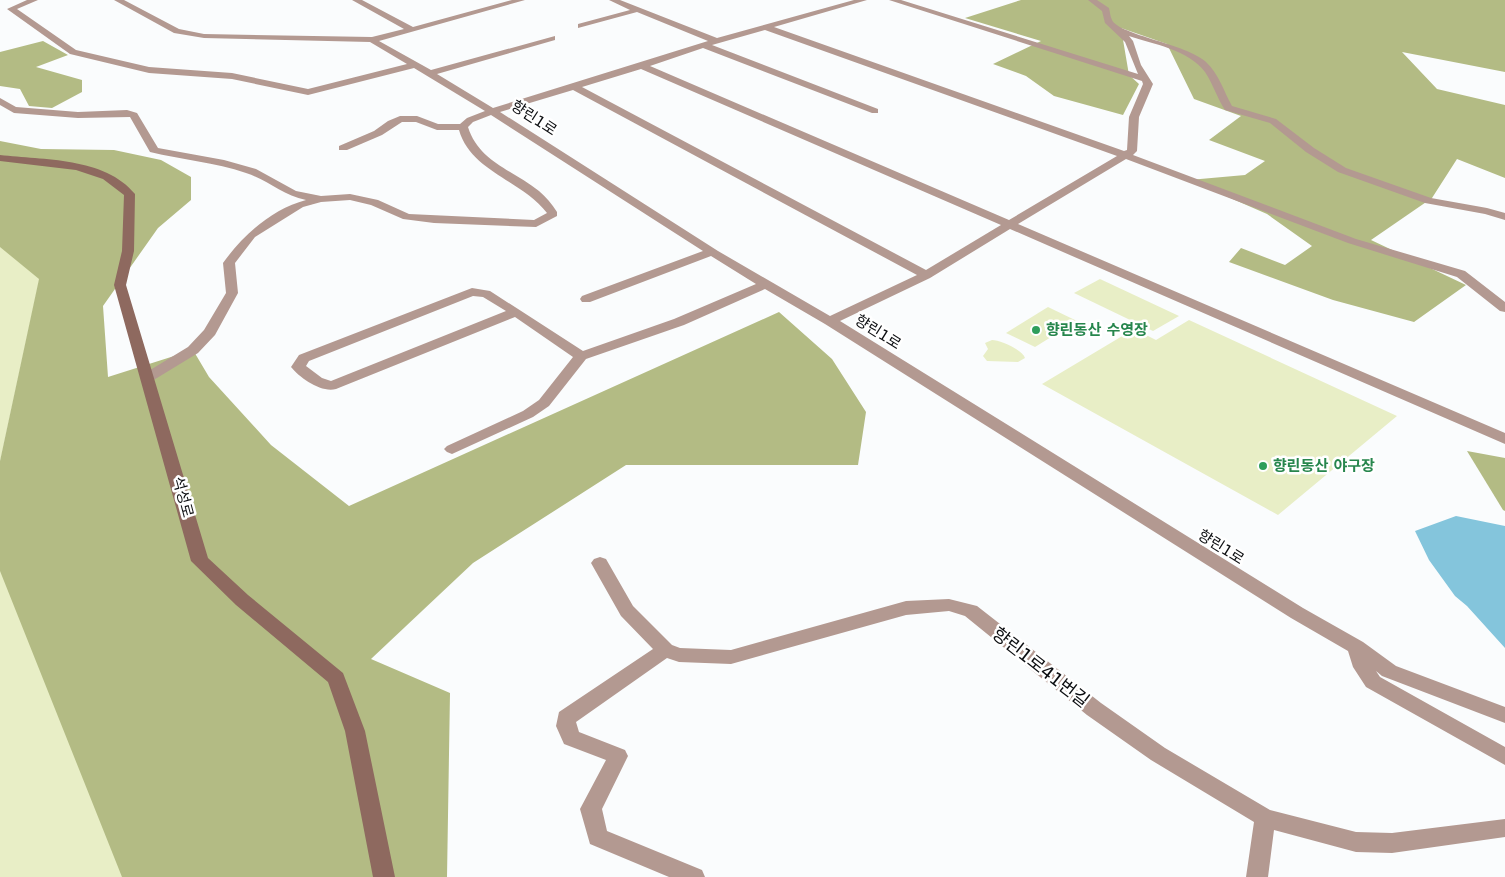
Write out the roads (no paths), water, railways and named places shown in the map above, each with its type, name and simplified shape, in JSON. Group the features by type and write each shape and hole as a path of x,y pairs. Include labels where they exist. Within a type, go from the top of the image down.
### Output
{"street":[{"path":"34,0 11,9 73,52 134,67 232,76 308,92 414,65"},
{"path":"118,0 177,32 204,36 372,40 519,0"},
{"path":"356,0 411,29"},
{"path":"613,0 716,41"},
{"path":"343,148 378,133 390,123 400,119 417,119 437,127 463,127 470,120 492,111 575,87 716,41 863,0"},
{"path":"893,0 1145,79"},
{"path":"830,321 926,275 1132,151 1134,117 1148,84 1137,65 1129,41 1114,29 1108,21 1106,10 1092,0"},
{"path":"582,26 637,10"},
{"path":"765,27 1124,157 1200,182 1352,241 1461,274 1505,308"},
{"path":"1114,29 1172,48 1201,62 1215,81 1228,108 1273,121 1310,150 1342,170 1429,201 1487,211 1505,218"},
{"path":"430,73 552,38"},
{"name":"향린1로","path":"372,40 492,111 711,252 763,284 830,321 1356,648 1388,670 1505,715"},
{"path":"703,45 875,111"},
{"path":"642,66 1505,439"},
{"path":"575,87 926,275"},
{"path":"0,101 14,110 78,115 127,113 134,115 154,150 224,163 252,171 293,194 321,199"},
{"path":"147,378 193,350 210,332 232,293 229,263 251,235 299,205 321,199 350,197 374,202 407,217 434,220 536,224 553,214 536,194 482,158 465,136 463,127"},
{"name":"석성로","path":"0,158 77,167 107,177 130,194 128,252 120,285 178,479 200,561 242,600 336,678 356,731 384,877"},
{"path":"586,299 711,252"},
{"path":"452,449 528,414 544,403 581,356 679,322 763,284"},
{"path":"516,312 331,386 317,381 298,367 304,358 472,292 486,294 516,312 581,356"},
{"path":"600,563 627,610 665,650 566,718 566,726 571,738 618,756 590,809 598,837 694,877"},
{"name":"향린1로41번길","path":"665,650 679,655 732,656 906,608 949,605 971,611 1094,709 1142,742 1265,818 1356,842 1392,843 1505,828"},
{"path":"1356,648 1362,667 1373,682 1505,757"},
{"path":"1257,877 1265,818"}],"water":[{"path":"1456,516 1505,526 1505,648 1467,606 1455,596 1429,560 1415,531"}],"place":[{"name":"향린동산 수영장","path":"1036,330"},
{"name":"향린동산 야구장","path":"1263,466"}]}
